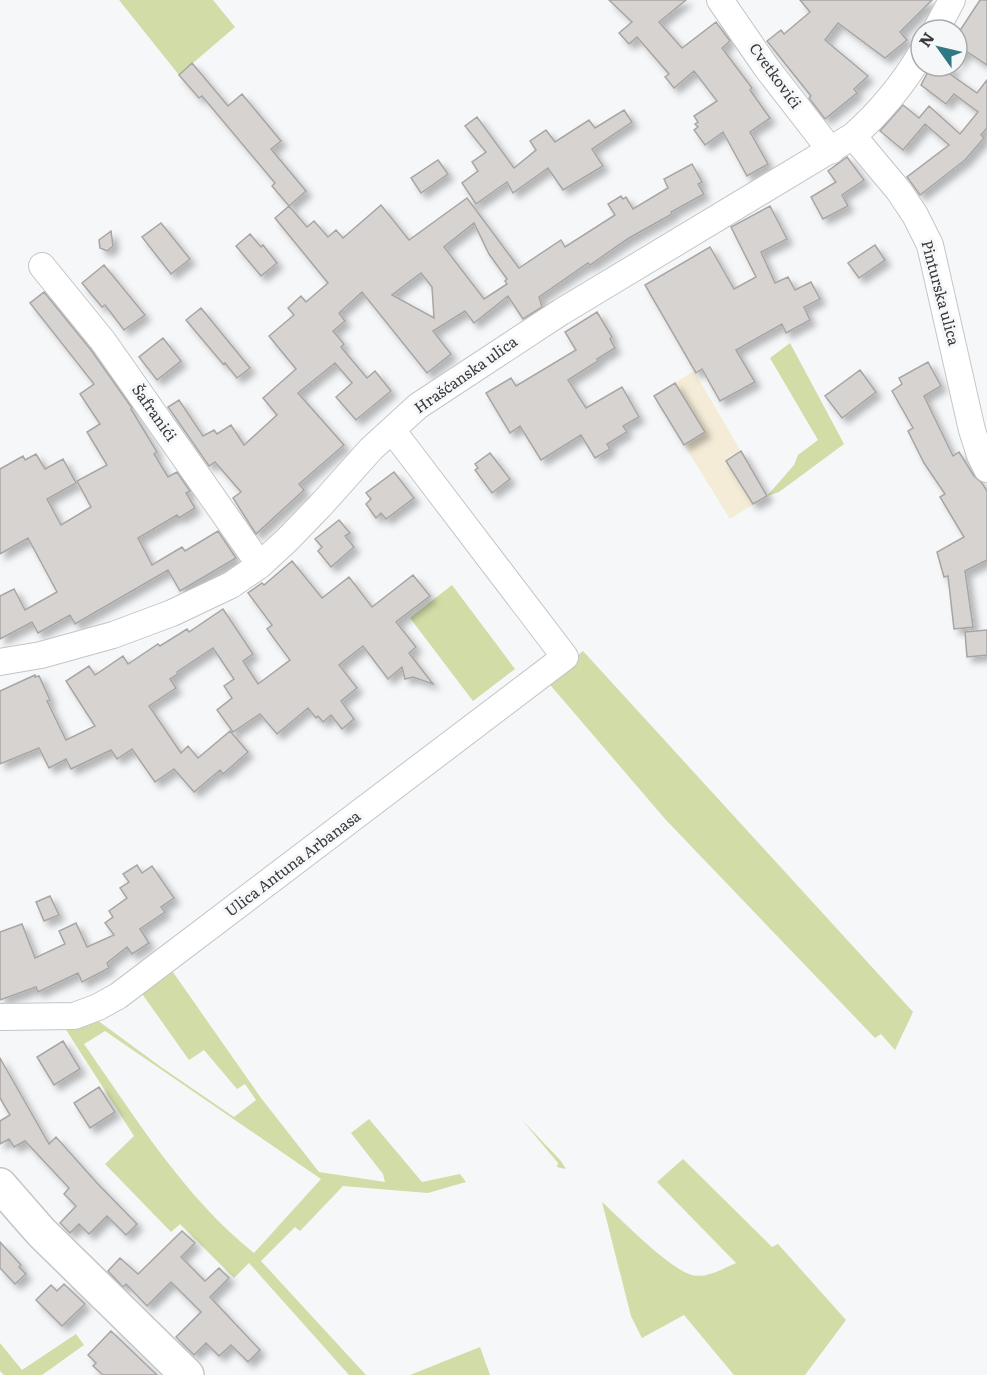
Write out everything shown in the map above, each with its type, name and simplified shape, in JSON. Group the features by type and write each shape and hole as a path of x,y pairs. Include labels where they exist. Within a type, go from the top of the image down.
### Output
{"main road":[{"path":"0,1185 41,1232 187,1375"}],"street":[{"name":"Cvetkovići","path":"720,0 766,66 831,151"},
{"path":"942,18 952,0"},
{"name":"Hrašćanska ulica","path":"0,662 41,656 74,647 152,621 225,588 260,565 320,506 363,457 418,406 513,341 853,136 889,99 909,71"},
{"name":"Pinturska ulica","path":"853,136 899,191 915,215 930,245 972,430 987,470"},
{"name":"Šafranići","path":"42,266 104,341 260,565"},
{"name":"Ulica Antuna Arbanasa","path":"0,1017 74,1016 118,996 565,657 392,430"}],"shaded area":[{"path":"694,371 767,496 730,519 654,396"}],"green space":[{"path":"119,0 213,0 235,27 179,75"},
{"path":"790,343 844,444 779,492 767,496 794,465 798,455 818,440 770,358"},
{"path":"452,585 515,669 473,701 410,618"},
{"path":"583,651 913,1012 895,1050 881,1034 875,1038 666,820 546,680"},
{"path":"168,965 261,1098 319,1172 385,1182 383,1174 351,1133 369,1119 422,1182 460,1174 466,1182 428,1193 343,1186 300,1231 295,1227 261,1261 366,1375 349,1375 249,1263 234,1278 180,1224 171,1232 105,1164 134,1136 63,1025 93,1017 234,1117 256,1100 245,1084 237,1089 204,1050 189,1060 138,988","holes":["105,1031 321,1179 254,1253 229,1231 183,1182 84,1044"]},
{"path":"522,1120 566,1169 557,1167 558,1163"},
{"path":"683,1159 772,1247 778,1244 846,1320 805,1375 734,1375 684,1315 642,1338 631,1316 602,1202 659,1254 682,1271 704,1276 736,1263 657,1182"},
{"path":"76,1334 84,1345 42,1375 4,1375 0,1371 0,1343 22,1370"},
{"path":"480,1347 490,1375 410,1375"}],"building":[{"path":"609,0 686,0 659,22 682,48 716,22 730,41 722,48 752,88 750,90 770,118 750,132 768,164 747,176 723,132 705,145 694,130 698,127 695,124 698,122 694,116 717,101 694,71 674,88 665,77 669,74 637,37 629,44 619,33 632,22"},
{"path":"800,0 932,0 914,18 909,18 909,23 900,32 907,40 885,58 838,23 825,40 868,76 854,89 857,93 825,119 809,98 811,96 767,41 781,30 784,34 810,12"},
{"path":"980,0 987,0 987,65 969,53 968,18"},
{"path":"192,63 228,106 242,94 281,141 271,149 306,191 289,206 272,186 275,183 202,96 199,98 179,75"},
{"path":"925,78 956,78 977,93 987,80 987,128 981,135 984,138 965,160 920,195 907,177 949,145 925,124 903,150 880,131 903,105 919,118 929,106 960,134 978,112 954,94 946,104 921,85"},
{"path":"624,110 632,122 592,149 603,166 563,190 548,168 513,193 507,182 476,204 462,183 478,171 472,162 486,152 465,126 477,117 514,168 536,150 530,141 546,130 555,142 589,120 595,128"},
{"path":"847,157 864,180 842,195 848,206 823,219 811,197 836,182 828,171"},
{"path":"438,160 448,174 421,193 411,178"},
{"path":"692,164 702,182 698,184 704,194 629,238 590,265 588,263 539,297 542,307 523,319 508,296 474,323 465,311 433,331 451,354 427,373 362,292 339,313 345,321 333,331 344,344 341,347 367,378 375,371 391,391 356,420 336,397 352,383 335,363 298,393 344,445 299,484 304,490 256,534 233,498 241,492 215,462 209,466 168,407 179,400 203,436 214,430 217,434 231,425 244,445 277,415 263,398 296,369 269,336 294,315 288,308 301,296 306,302 328,283 275,218 289,206 307,227 314,221 328,237 336,230 343,238 381,205 409,240 467,198 519,268 561,240 565,247 615,215 608,204 621,196 623,199 626,197 633,209 668,188 664,179","holes":["474,223 489,254 507,279 505,281 507,284 484,299 444,247","421,273 432,287 434,318 392,295"]},
{"path":"770,206 787,239 761,252 775,283 788,277 795,290 811,282 820,299 804,307 810,320 786,333 782,324 736,350 755,382 720,401 702,369 696,373 645,285 710,247 734,289 756,277 731,227"},
{"path":"161,223 190,259 171,274 142,237"},
{"path":"111,231 113,246 107,251 100,248 99,240"},
{"path":"250,234 261,247 263,245 277,263 261,276 236,246"},
{"path":"875,245 885,260 859,278 848,263"},
{"path":"104,265 145,315 124,330 105,305 102,307 82,283"},
{"path":"44,292 91,350 132,408 157,452 154,454 168,477 177,472 190,491 186,493 195,508 179,518 177,515 138,538 152,565 182,547 185,551 218,531 236,558 180,591 168,570 75,624 70,615 38,633 32,622 0,639 0,596 14,589 25,610 57,592 28,538 0,554 0,469 23,456 25,460 36,454 45,469 63,459 76,483 47,499 61,525 91,507 77,481 107,465 87,432 100,424 80,394 94,384 30,303"},
{"path":"201,308 250,368 237,378 186,320"},
{"path":"597,312 612,337 610,339 615,348 568,380 586,408 622,387 639,417 623,426 627,432 607,444 610,449 595,458 581,435 541,460 520,426 510,433 486,393 511,378 516,386 576,350 565,332"},
{"path":"163,338 181,361 157,380 139,357"},
{"path":"928,362 941,386 924,396 953,456 959,452 974,476 987,491 987,560 965,571 973,627 954,629 948,576 944,577 937,552 964,537 940,497 945,494 924,463 908,431 913,428 892,391 902,384 899,378"},
{"path":"860,370 876,392 842,418 825,396"},
{"path":"675,383 705,432 684,445 654,396"},
{"path":"741,451 767,496 753,504 726,461"},
{"path":"490,453 510,479 492,493 475,470 478,468 475,464"},
{"path":"394,472 414,498 386,519 381,513 376,518 366,504 371,499 366,493"},
{"path":"339,520 350,533 345,536 354,547 331,567 318,551 322,547 315,539"},
{"path":"292,561 322,598 349,577 372,607 413,575 430,596 396,622 416,647 409,653 433,684 413,677 405,679 402,667 388,679 363,646 339,665 357,688 341,701 354,719 342,729 331,715 323,722 318,716 316,718 308,708 277,734 260,714 233,732 217,710 232,698 224,686 234,679 213,648 177,672 178,674 170,679 176,688 149,706 181,753 188,746 198,758 230,731 248,752 223,774 220,770 194,792 174,769 155,782 132,749 117,759 111,750 71,769 66,759 49,768 39,748 0,764 0,691 35,675 35,677 39,676 50,700 47,701 66,740 95,726 66,681 89,666 95,675 123,656 128,664 158,644 160,646 187,629 189,632 223,609 253,654 243,661 258,684 290,660 267,629 272,625 248,593 262,583 264,585"},
{"path":"987,630 987,655 967,657 965,632"},
{"path":"137,865 142,873 152,866 174,898 161,907 165,912 140,929 149,943 132,954 127,947 107,963 109,968 82,982 78,973 38,992 36,987 0,1000 0,932 22,924 35,958 65,944 59,931 76,923 87,947 114,935 105,923 113,917 109,911 127,898 120,888 129,882 123,874"},
{"path":"50,896 59,915 44,921 36,902"},
{"path":"63,1041 80,1069 54,1085 37,1057"},
{"path":"0,1058 49,1144 56,1137 137,1224 126,1235 107,1216 89,1234 79,1224 70,1233 60,1223 76,1206 64,1194 69,1188 25,1141 14,1147 9,1139 0,1144 0,1121 10,1115 0,1098"},
{"path":"99,1087 115,1112 90,1128 74,1103"},
{"path":"182,1231 195,1243 181,1257 205,1281 219,1268 229,1278 210,1297 260,1350 248,1362 231,1345 219,1356 206,1343 194,1355 176,1337 201,1312 171,1282 147,1306 126,1284 123,1287 108,1271 120,1258 138,1274"},
{"path":"0,1242 26,1274 15,1284 0,1268"},
{"path":"64,1284 85,1304 62,1326 36,1300 51,1285 57,1291"},
{"path":"111,1331 157,1375 103,1375 93,1366 96,1363 88,1355"}]}
